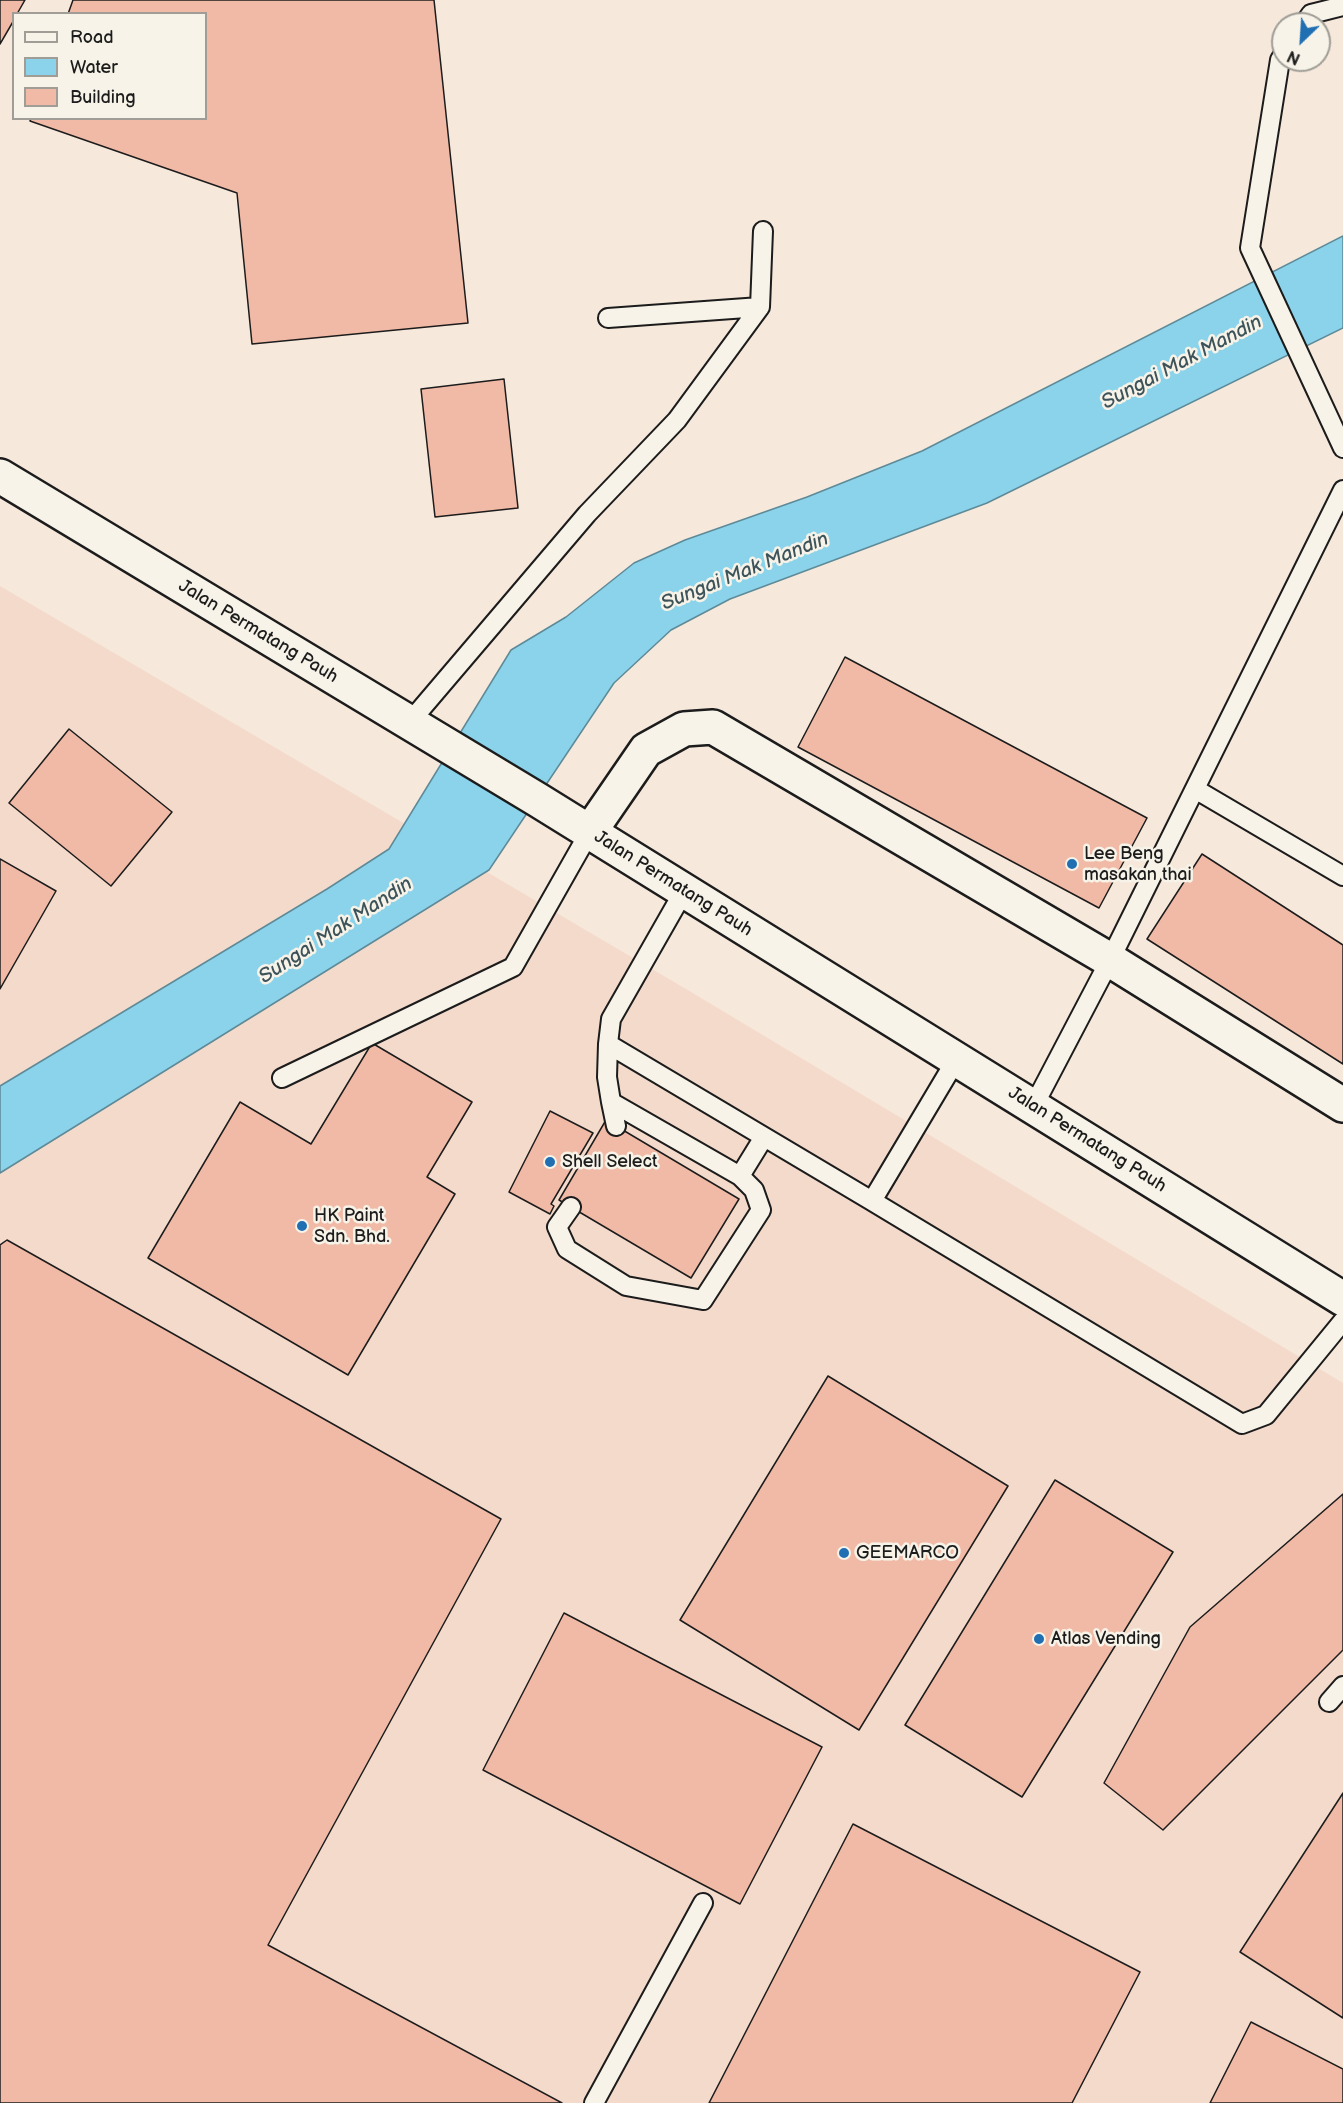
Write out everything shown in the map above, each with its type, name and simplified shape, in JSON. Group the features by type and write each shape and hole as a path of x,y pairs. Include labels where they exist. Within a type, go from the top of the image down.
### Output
{"main road":[{"name":"Jalan Permatang Pauh","path":"0,476 538,800 1343,1299"},
{"path":"589,832 646,750 684,729 713,727 1110,960 1343,1105"}],"lane":[{"path":"1319,12 1343,6"},
{"path":"1278,72 1250,248 1343,447"},
{"path":"417,728 587,514 677,420 760,308 763,231"},
{"path":"608,318 760,308"},
{"path":"1033,1107 1110,960 1343,490"},
{"path":"1195,789 1343,876"},
{"path":"282,1078 513,966 589,832"},
{"path":"616,1126 607,1077 611,1019 684,891"},
{"path":"608,1044 1242,1424 1266,1415 1343,1321"},
{"path":"872,1201 956,1060"},
{"path":"571,1207 557,1227 567,1249 626,1286 703,1300 761,1210 754,1190 740,1176 610,1102"},
{"path":"740,1176 764,1137"},
{"path":"1329,1702 1343,1686"},
{"path":"594,2103 703,1903"}],"shaded area":[{"path":"0,586 686,989 1343,1383 1343,2103 0,2103"}],"water":[{"name":"Sungai Mak Mandin","path":"1343,236 1343,328 987,503 730,599 671,630 614,683 489,870 0,1173 0,1086 327,889 389,849 511,650 566,617 634,563 685,540 807,497 922,451"}],"building":[{"path":"0,0 25,0 18,12 12,12 12,23 0,44"},
{"path":"73,0 434,0 468,323 252,344 237,193 30,121 207,120 207,12 69,12"},
{"path":"504,379 518,508 435,517 421,389"},
{"path":"845,657 1147,818 1099,908 798,747"},
{"path":"69,729 172,812 111,886 9,803"},
{"path":"1202,854 1343,945 1343,1064 1147,939"},
{"path":"0,859 56,891 0,989"},
{"name":"HK Paint Sdn. Bhd.","path":"372,1043 472,1102 427,1177 455,1194 348,1375 148,1258 240,1102 311,1144"},
{"name":"Shell Select","path":"550,1111 593,1133 551,1204 554,1206 550,1214 509,1192"},
{"path":"606,1120 739,1199 691,1278 559,1200"},
{"path":"7,1240 501,1519 268,1945 562,2103 0,2103 0,1245"},
{"name":"GEEMARCO","path":"828,1376 1008,1486 859,1730 680,1620"},
{"name":"Atlas Vending","path":"1055,1480 1173,1552 1022,1797 905,1725"},
{"path":"1343,1494 1343,1650 1163,1830 1104,1783 1190,1627"},
{"path":"564,1613 822,1747 740,1904 483,1770"},
{"path":"1343,1793 1343,2018 1240,1952"},
{"path":"853,1824 1140,1972 1072,2103 709,2103"},
{"path":"1251,2022 1343,2069 1343,2103 1210,2103"}],"place":[{"name":"Lee Beng masakan thai","path":"1072,864"},
{"name":"Shell Select","path":"550,1162"},
{"name":"HK Paint Sdn. Bhd.","path":"302,1226"},
{"name":"GEEMARCO","path":"844,1553"},
{"name":"Atlas Vending","path":"1039,1639"}]}
